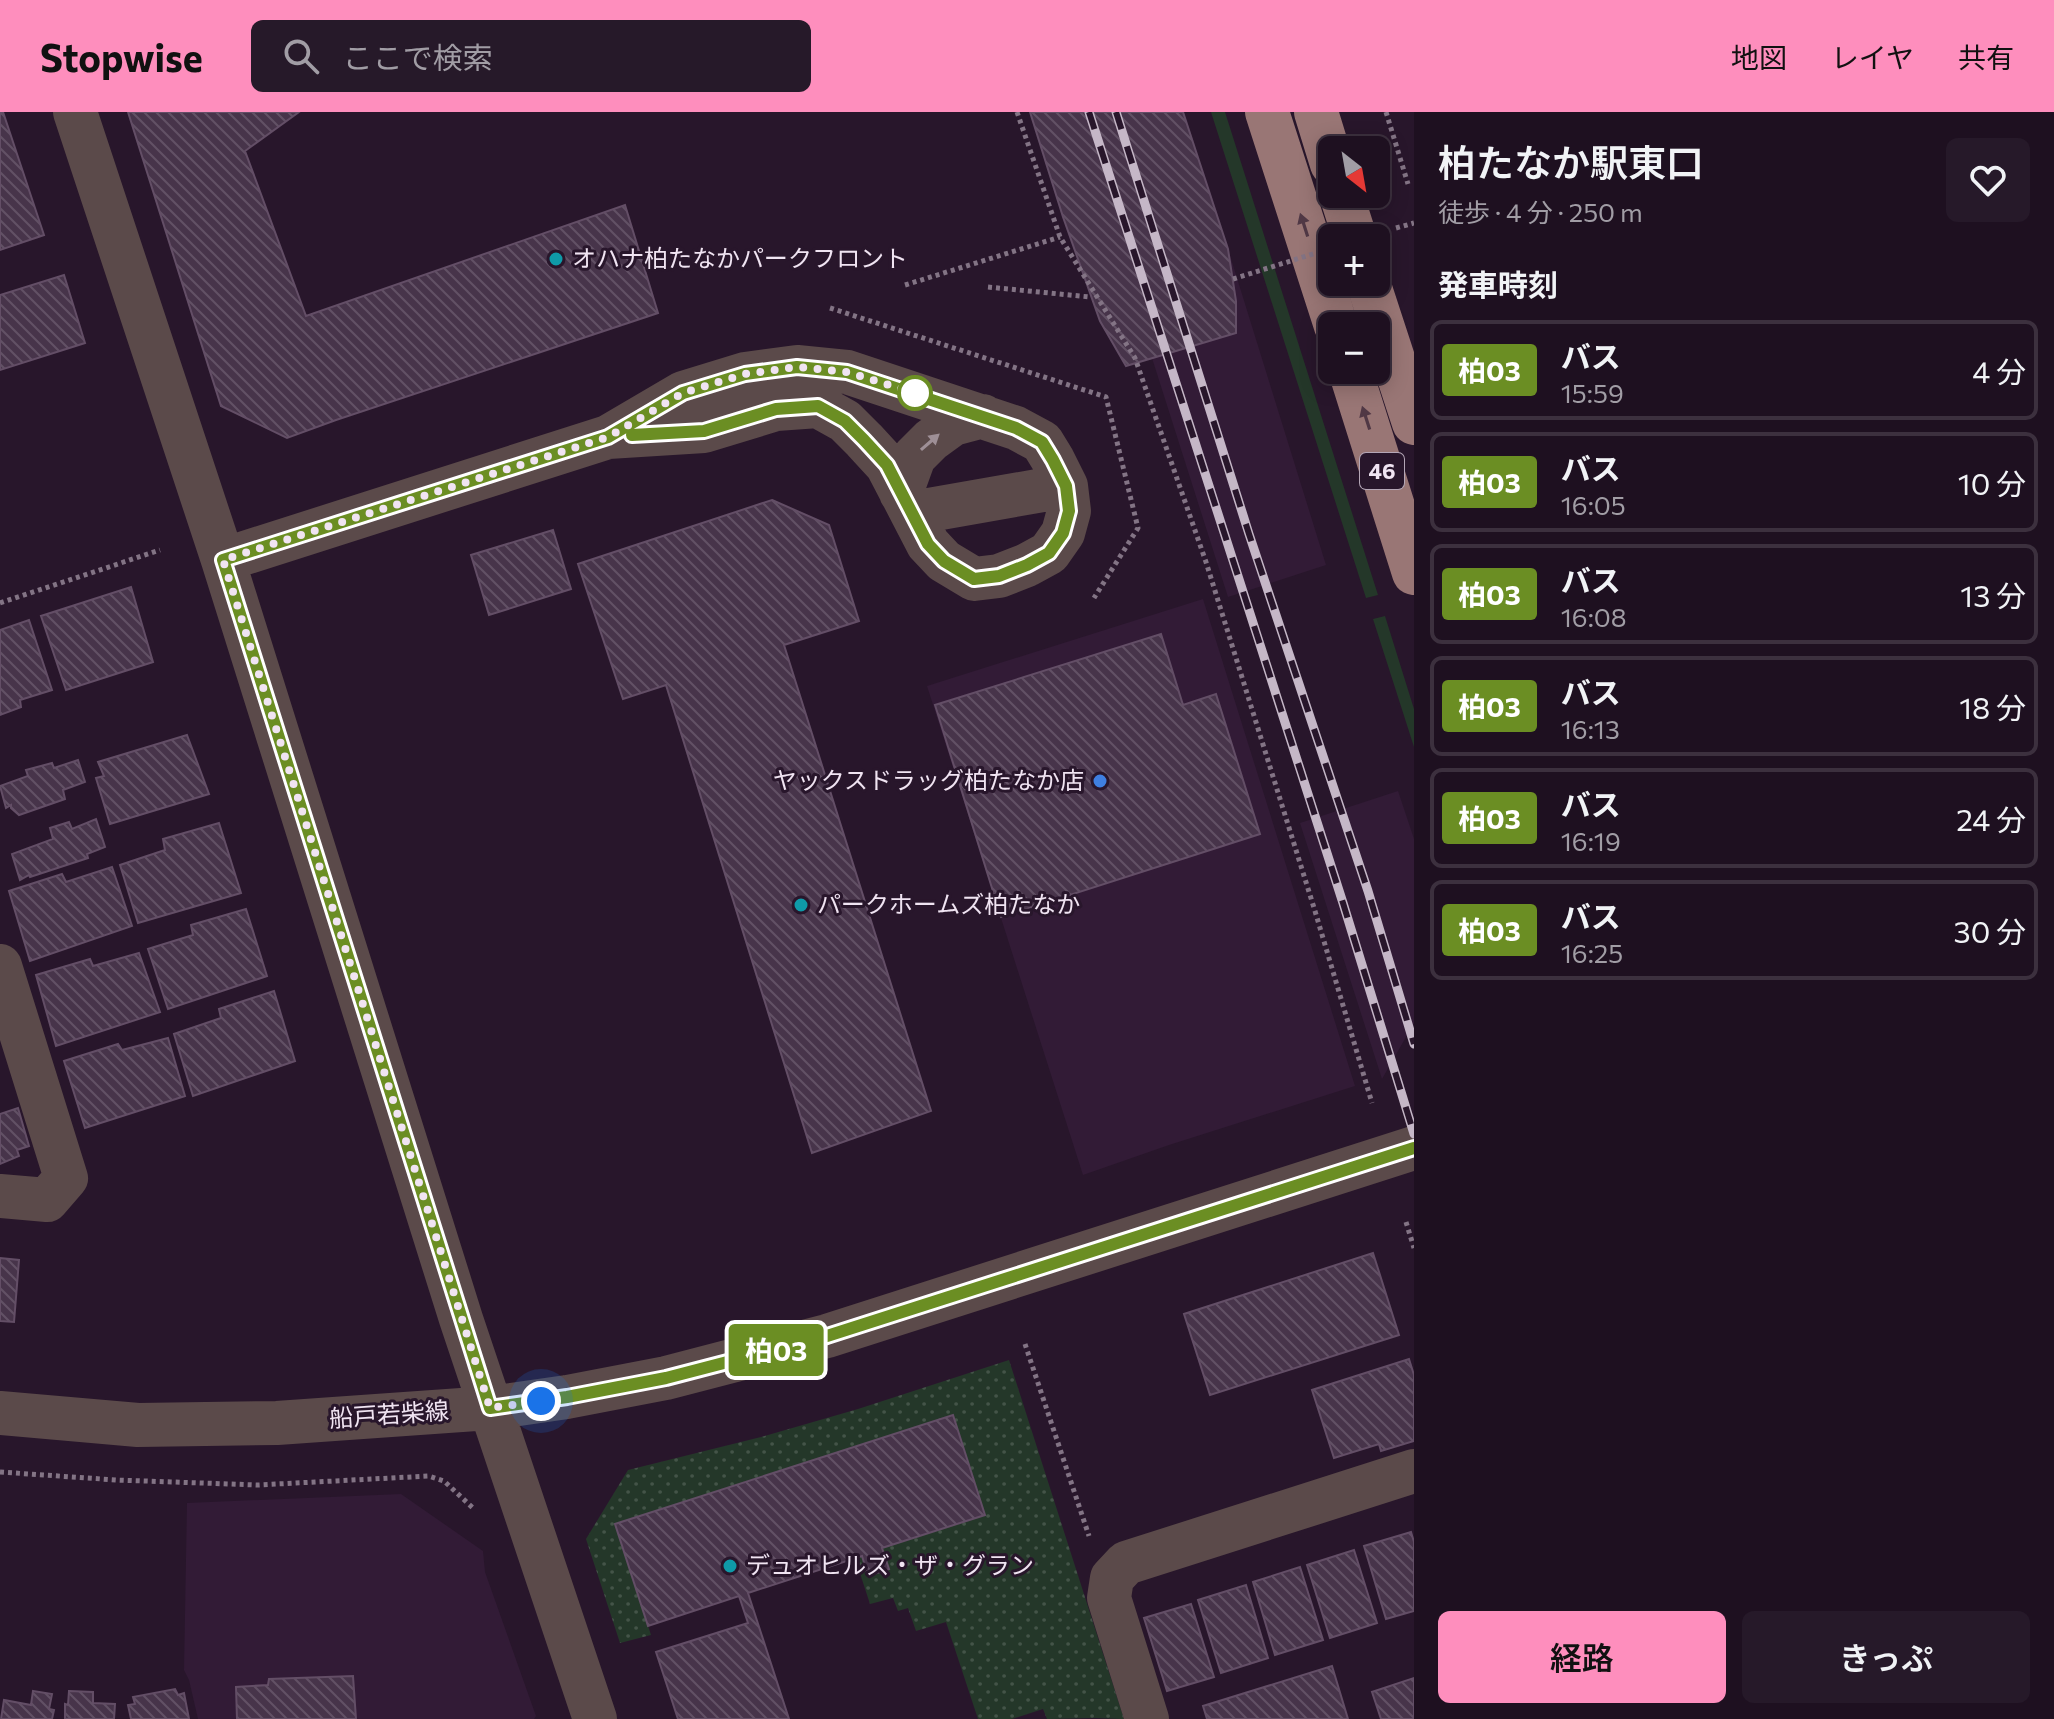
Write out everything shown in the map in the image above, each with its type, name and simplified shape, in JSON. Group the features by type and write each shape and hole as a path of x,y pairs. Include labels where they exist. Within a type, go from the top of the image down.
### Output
{"main road":[{"path":"1267,112 1331,312"},
{"path":"1316,112 1323,136"},
{"name":"46","path":"1373,296 1414,423"},
{"name":"46","path":"1354,384 1414,573"}],"street":[{"path":"75,112 223,560 490,1408 595,1719"},
{"path":"223,560 608,437 683,393 745,374 797,367 847,372 1016,428 1042,442 1066,486 1069,511 1063,533 1049,553 999,576 974,579 944,561 928,544 887,465 845,421 818,406 776,409 704,431 608,437"},
{"path":"906,503 914,457 953,424 983,416"},
{"path":"906,503 1066,486"},
{"path":"0,966 66,1178 47,1200 0,1196"},
{"name":"船戸若柴線","path":"0,1413 138,1425 277,1423 490,1408 567,1397 666,1378 827,1336 1414,1148"},
{"path":"1147,1719 1109,1598 1112,1578 1126,1563 1414,1471"}],"path":[{"path":"1017,112 1060,237 1135,358 1206,562 1372,1103"},
{"path":"1386,112 1408,184"},
{"path":"905,285 1060,237"},
{"path":"1233,279 1318,252"},
{"path":"988,287 1090,297"},
{"path":"0,603 160,550"},
{"path":"1406,1222 1414,1248"},
{"path":"1025,1344 1096,1559 1112,1578"},
{"path":"0,1472 258,1485 429,1476 444,1481 472,1506 479,1517"}],"shaded area":[{"path":"1228,249 1326,565 1228,597 1152,358 1236,333 1236,301"},
{"path":"1203,599 1355,1086 1083,1175 927,686"},
{"path":"1398,791 1414,839 1414,1023 1382,1079 1300,823"},
{"path":"401,1494 483,1551 485,1572 536,1716 534,1719 198,1719 184,1670 187,1503"}],"green space":[{"path":"1211,112 1225,112 1378,595 1366,598"},
{"path":"1385,616 1414,709 1414,747 1373,619"},
{"path":"1009,1360 1124,1719 1047,1719 1043,1709 1012,1719 978,1719 946,1622 916,1631 908,1608 898,1611 893,1598 870,1604 855,1558 862,1556 868,1575 889,1569 882,1548 985,1514 953,1415 615,1525 651,1635 620,1643 586,1539 628,1470 858,1409"}],"building":[{"path":"0,112 3,112 44,235 0,250"},
{"name":"オハナ柏たなかパークフロント","path":"128,112 299,112 245,151 306,316 625,205 658,313 287,438 221,406"},
{"path":"1030,112 1183,112 1228,249 1236,301 1236,333 1126,366 1100,321"},
{"path":"64,275 85,343 0,370 0,295"},
{"name":"パークホームズ柏たなか","path":"772,500 829,525 859,621 784,645 931,1111 812,1153 666,685 623,699 578,564"},
{"path":"553,530 571,589 489,615 471,555"},
{"path":"131,587 153,662 66,690 41,616"},
{"path":"29,620 52,690 20,700 21,707 0,715 0,630"},
{"path":"1161,634 1183,705 1216,694 1260,834 1001,917 935,705"},
{"path":"187,735 209,794 110,824 96,778 104,776 98,762"},
{"path":"78,760 85,782 63,790 65,799 19,815 11,805 6,808 0,786 28,776 26,770 52,763 54,768"},
{"path":"96,819 105,847 87,854 88,858 20,880 12,854 53,839 50,828 69,822 72,829"},
{"path":"219,823 241,893 138,923 120,865 165,850 163,839"},
{"path":"112,867 132,926 30,961 9,891 62,874 66,882"},
{"path":"246,909 267,976 168,1009 148,949 193,935 191,925"},
{"path":"139,953 160,1012 56,1046 36,975 90,959 93,966"},
{"path":"274,991 295,1061 193,1096 174,1034 221,1018 219,1009"},
{"path":"168,1038 185,1096 85,1128 64,1061 118,1044 122,1050"},
{"path":"18,1108 29,1146 17,1150 19,1156 0,1164 0,1114"},
{"path":"1373,1253 1399,1335 1210,1395 1184,1314"},
{"path":"0,1258 19,1260 14,1322 0,1321"},
{"path":"1409,1359 1414,1375 1414,1441 1381,1451 1379,1444 1334,1458 1312,1390"},
{"name":"デュオヒルズ・ザ・グラン","path":"953,1415 985,1515 882,1548 889,1569 868,1576 862,1556 748,1593 789,1719 678,1719 656,1652 748,1623 739,1596 648,1626 615,1524"},
{"path":"1411,1532 1414,1542 1414,1611 1386,1619 1364,1546"},
{"path":"1354,1550 1377,1623 1330,1638 1307,1565"},
{"path":"1300,1567 1323,1640 1275,1655 1253,1582"},
{"path":"1246,1585 1268,1658 1221,1673 1198,1600"},
{"path":"1191,1604 1214,1677 1167,1691 1144,1618"},
{"path":"1332,1666 1348,1719 1207,1719 1203,1706"},
{"path":"353,1676 356,1719 237,1719 236,1687 268,1685 269,1679"},
{"path":"1414,1678 1414,1719 1381,1719 1372,1692"},
{"path":"175,1689 178,1695 184,1693 189,1719 131,1719 128,1705 135,1704 133,1697"},
{"path":"33,1691 52,1694 49,1709 54,1710 52,1719 1,1719 4,1700 31,1705"},
{"path":"69,1691 93,1692 93,1703 115,1704 114,1719 65,1719"}],"railway":[{"path":"1089,112 1414,1134"},
{"path":"1116,112 1249,534 1368,891 1414,1044"}],"bus line":[{"name":"柏03","path":"632,435 704,431 776,409 818,406 845,421 887,465 928,544 944,561 974,579 999,576 1049,553 1063,533 1069,511 1066,486 1042,442 1016,428 847,372 797,367 745,374 683,393 608,437 223,560 490,1408 666,1378 827,1336 1414,1148"}],"place":[{"name":"オハナ柏たなかパークフロント","path":"556,259"},
{"name":"ヤックスドラッグ柏たなか店","path":"1100,781"},
{"name":"パークホームズ柏たなか","path":"801,905"},
{"name":"デュオヒルズ・ザ・グラン","path":"730,1566"}],"route":[{"path":"541,1401 490,1408 223,560 608,437 683,393 745,374 797,367 847,372 915,393"}]}
